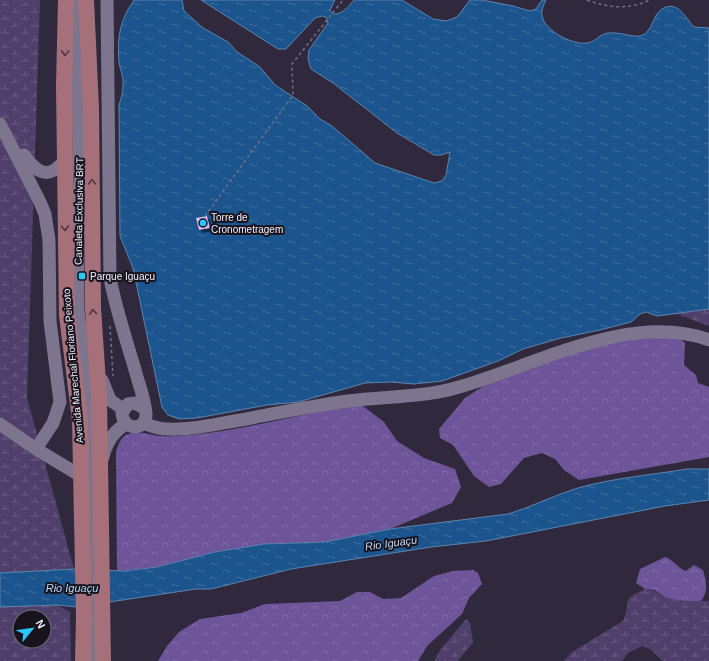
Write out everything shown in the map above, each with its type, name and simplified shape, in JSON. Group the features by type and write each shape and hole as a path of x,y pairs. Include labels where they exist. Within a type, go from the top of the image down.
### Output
{"main road":[{"name":"Avenida Marechal Floriano Peixoto","path":"66,0 64,161 67,315 80,420 81,476 92,543"},
{"name":"Avenida Marechal Floriano Peixoto","path":"86,0 91,108 93,308 99,398 101,468 92,543 93,617 103,661"},
{"name":"Avenida Marechal Floriano Peixoto","path":"83,661 93,617"}],"street":[{"name":"Canaleta Exclusiva BRT","path":"75,0 80,180 77,230 78,311 90,415 92,543"},
{"path":"107,0 110,278 146,416 144,423"},
{"path":"0,123 36,170 42,172 52,171 64,161"},
{"path":"0,123 40,200 45,214 49,240 50,321 60,402 53,423 36,449"},
{"path":"144,408 135,403 128,404 123,409 122,417 126,424 133,427 144,423 166,429 212,425 347,401 458,388 555,353 600,340 630,335 665,332 696,335 709,340"},
{"path":"95,351 106,395 110,400 123,409"},
{"path":"0,424 36,449 81,476"},
{"path":"101,468 110,439 115,432 126,424"},
{"path":"93,617 93,661"}],"path":[{"path":"205,216 293,95 292,64 343,0"},
{"path":"587,0 619,7 630,7 650,0"}],"green space":[{"path":"0,0 40,0 27,398 74,569 0,573"},
{"path":"709,309 709,326 677,314"},
{"path":"678,337 685,343 684,365 696,375 698,383 709,387 709,457 579,480 564,470 555,459 542,453 524,458 501,484 489,487 474,476 453,445 440,438 439,429 465,398 485,385 569,353 626,339"},
{"path":"343,406 363,406 384,422 397,441 424,458 455,469 461,487 452,503 390,529 325,542 264,544 215,552 157,567 117,571 116,452 120,442 126,435 136,433 157,436 202,434 263,424"},
{"path":"665,557 686,571 694,565 703,570 706,590 701,601 683,601 666,598 655,590 645,589 636,583 640,569"},
{"path":"473,570 478,573 482,584 469,598 462,614 427,646 418,661 158,661 167,646 179,632 200,619 241,613 265,604 340,601 357,592 370,592 383,599 401,598 434,576 453,571"},
{"path":"645,589 656,591 665,597 673,599 709,601 709,661 663,661 650,649 642,646 628,653 622,661 564,661 572,652 623,621 629,599"},
{"path":"57,605 70,612 71,661 0,661 0,607"},
{"path":"466,619 470,623 473,642 458,661 434,661 441,649"}],"water":[{"path":"134,0 182,0 184,11 203,28 228,42 237,52 260,67 275,85 307,106 320,119 332,126 375,163 434,183 442,181 446,175 450,152 441,155 434,155 397,133 333,83 311,69 308,59 309,50 328,23 326,17 322,16 315,18 286,49 278,49 201,0 335,0 330,10 333,14 336,14 342,12 354,0 402,0 433,19 446,21 457,17 470,0 482,0 530,11 536,9 542,0 546,0 542,13 544,21 548,27 562,37 578,43 591,42 607,33 640,36 648,31 661,9 671,6 679,9 694,27 709,28 709,309 657,316 646,312 640,314 631,322 561,338 523,349 498,361 442,381 414,384 391,382 365,383 298,402 267,405 197,418 179,419 168,415 162,407 133,268 120,236 119,105 123,83 119,62 119,37 125,15"},
{"name":"Rio Iguaçu","path":"687,469 709,469 709,500 665,506 486,541 431,547 291,569 211,589 196,589 76,607 57,605 0,607 0,573 74,569 124,571 157,567 215,552 264,544 325,542 390,529 508,514 578,488 618,479"}],"building":[{"name":"Torre de Cronometragem","path":"207,216 210,228 199,230 196,218"}],"place":[{"name":"Torre de Cronometragem","path":"203,223"},
{"name":"Parque Iguaçu","path":"82,276"}]}
